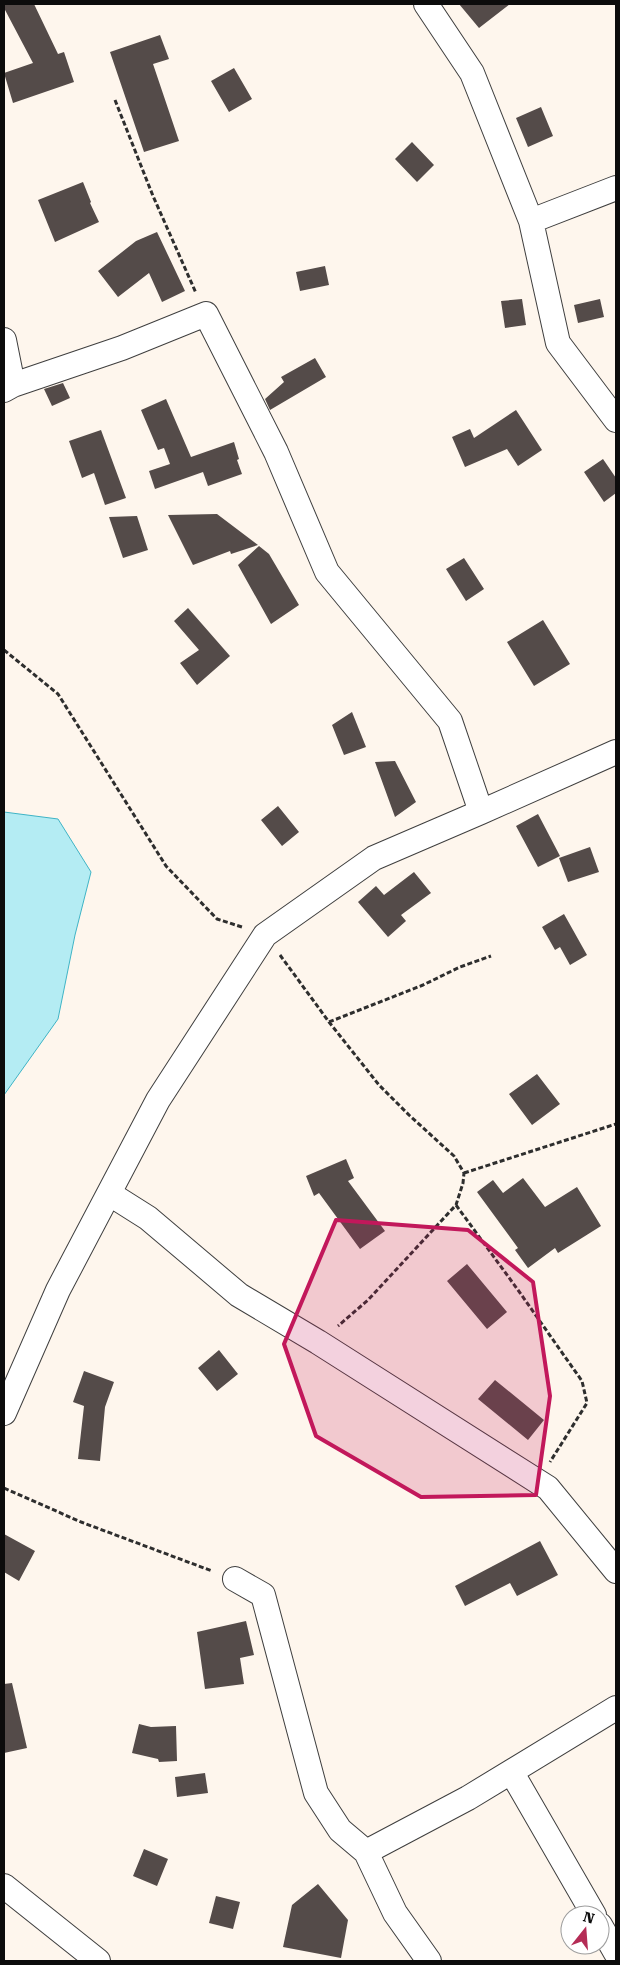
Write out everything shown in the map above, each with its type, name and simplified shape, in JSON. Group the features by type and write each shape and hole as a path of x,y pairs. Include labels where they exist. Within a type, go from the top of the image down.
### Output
{"street":[{"path":"426,4 472,73 531,221 558,343 616,420"},
{"path":"531,221 616,188"},
{"path":"4,340 8,387 122,348 206,314 276,452 328,572 450,721 481,812"},
{"path":"4,1413 58,1290 158,1100 265,935 374,858 616,752"},
{"path":"110,1194 148,1218 239,1294 548,1488 616,1571"},
{"path":"235,1579 264,1595 316,1793 340,1830 366,1852 394,1913 429,1961"},
{"path":"366,1852 468,1798 616,1708"},
{"path":"512,1772 588,1905"},
{"path":"4,1886 98,1961"}],"path":[{"path":"115,100 153,196 206,314"},
{"path":"4,650 58,694 166,866 217,919 265,935 329,1022 379,1084 408,1115 454,1156 464,1173 456,1205 368,1300 318,1342"},
{"path":"329,1022 423,985 460,967 492,956"},
{"path":"464,1173 616,1124"},
{"path":"456,1205 582,1381 587,1403 552,1459 535,1479"},
{"path":"4,1488 81,1522 235,1579"}],"highlighted area":[{"path":"336,1220 468,1230 533,1282 550,1396 536,1495 421,1497 316,1436 284,1344"}],"water":[{"path":"4,812 58,819 91,872 75,935 58,1019 4,1095"}],"building":[{"path":"4,4 34,4 58,54 64,52 74,82 13,103 4,73 33,63 4,8"},
{"path":"459,4 510,4 479,28"},
{"path":"160,35 169,59 153,64 179,141 144,152 110,52"},
{"path":"234,68 252,99 229,112 211,81"},
{"path":"541,107 553,136 528,147 516,118"},
{"path":"412,142 434,165 417,182 395,159"},
{"path":"83,182 99,222 55,242 38,200"},
{"path":"157,232 185,291 162,302 149,273 118,297 98,271 136,241"},
{"path":"325,266 329,285 300,291 296,272"},
{"path":"522,299 526,325 505,328 501,301"},
{"path":"600,299 604,317 578,323 574,305"},
{"path":"315,358 326,377 270,410 265,399 284,382 281,377"},
{"path":"63,383 70,398 52,406 44,389"},
{"path":"166,399 191,457 234,442 242,474 208,486 203,472 155,489 149,471 170,464 164,448 158,450 141,410"},
{"path":"516,410 542,450 518,466 507,449 465,467 452,437 470,429 474,438"},
{"path":"101,430 126,498 105,505 94,473 82,478 69,441"},
{"path":"603,459 616,478 616,493 604,502 584,472"},
{"path":"217,514 258,545 231,554 230,551 193,565 168,515"},
{"path":"137,516 148,550 123,558 109,517"},
{"path":"259,546 269,554 299,605 271,624 238,565"},
{"path":"464,558 484,589 466,601 446,569"},
{"path":"188,608 230,656 197,685 180,663 199,650 174,621"},
{"path":"543,620 570,664 534,686 507,642"},
{"path":"352,712 366,747 344,755 332,725"},
{"path":"395,761 416,802 395,817 375,762"},
{"path":"278,806 299,832 282,846 261,820"},
{"path":"538,814 560,856 538,867 516,826"},
{"path":"590,847 599,872 568,882 559,858"},
{"path":"414,872 431,893 401,915 406,921 388,937 358,902 376,886 384,895"},
{"path":"564,914 587,955 570,965 560,947 555,950 542,927"},
{"path":"537,1074 560,1104 532,1125 509,1094"},
{"path":"346,1159 354,1178 348,1181 385,1231 360,1249 319,1193 314,1196 306,1176"},
{"path":"523,1178 545,1207 577,1187 601,1226 558,1253 555,1248 528,1268 515,1250 518,1248 477,1192 493,1180 503,1193"},
{"path":"467,1264 507,1312 487,1329 447,1281"},
{"path":"219,1350 238,1374 217,1391 198,1368"},
{"path":"84,1371 114,1382 105,1407 100,1461 78,1459 84,1406 73,1402"},
{"path":"495,1380 544,1420 528,1440 478,1399"},
{"path":"4,1534 35,1551 19,1581 4,1572"},
{"path":"540,1541 558,1575 517,1596 510,1583 465,1606 455,1586"},
{"path":"246,1621 254,1655 240,1658 244,1684 205,1689 197,1632"},
{"path":"12,1683 27,1748 4,1753 4,1684"},
{"path":"139,1724 151,1727 176,1726 177,1761 159,1762 158,1759 132,1753"},
{"path":"205,1773 208,1793 177,1797 175,1777"},
{"path":"144,1849 168,1859 157,1886 133,1876"},
{"path":"318,1884 348,1920 341,1958 283,1947 292,1905"},
{"path":"216,1896 240,1902 233,1929 209,1923"}]}
